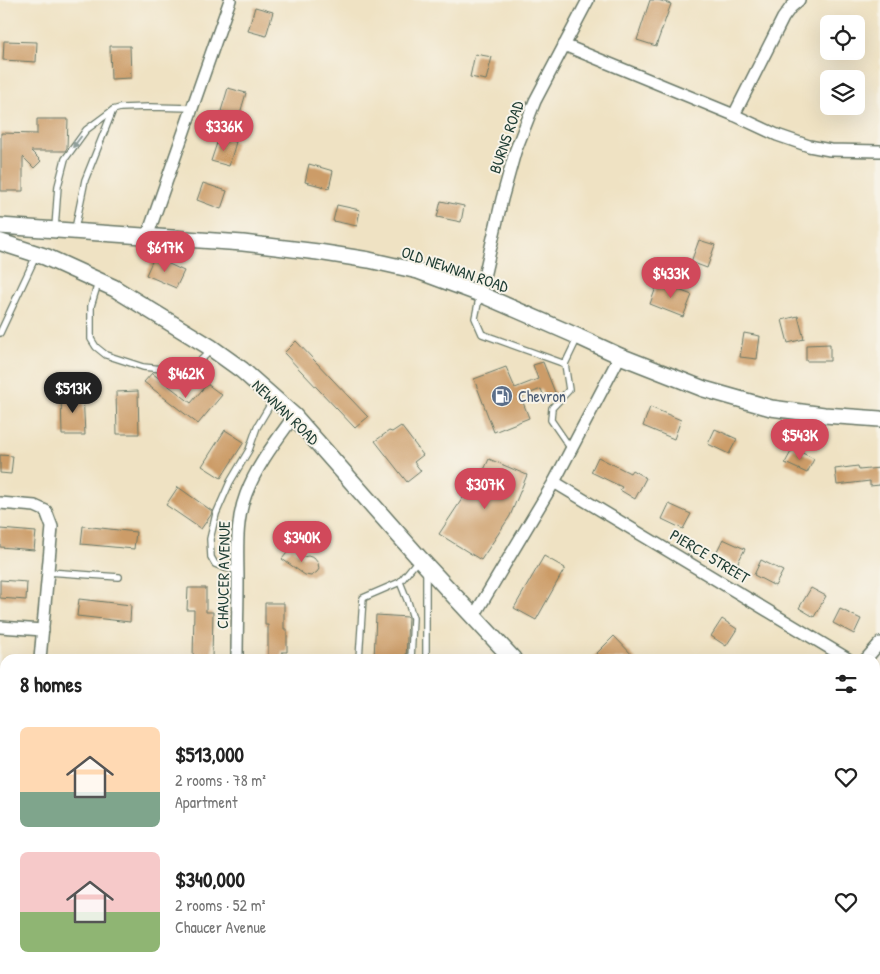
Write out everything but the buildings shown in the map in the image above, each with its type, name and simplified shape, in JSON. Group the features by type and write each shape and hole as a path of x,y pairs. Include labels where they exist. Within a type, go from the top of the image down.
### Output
{"main road":[{"name":"NEWNAN ROAD","path":"0,242 46,257 121,292 242,370 294,416 423,562 508,654"}],"street":[{"name":"BURNS ROAD","path":"480,294 515,152 535,101 588,0"},
{"path":"734,115 783,18 799,0"},
{"path":"147,236 229,1"},
{"path":"564,45 734,115 777,135 809,146 830,150 880,151"},
{"name":"OLD NEWNAN ROAD","path":"0,226 243,243 369,260 418,271 480,294 620,356 704,389 771,408 824,415 880,419"},
{"path":"474,616 554,482 620,356"},
{"name":"CHAUCER AVENUE","path":"237,654 238,531 240,516 245,496 255,473 294,416"},
{"name":"PIERCE STREET","path":"554,482 840,654"},
{"path":"0,503 35,506 46,511 52,527 41,654"},
{"path":"0,627 43,630"},
{"path":"870,654 880,643"}],"lane":[{"path":"54,230 58,186 64,159 86,130 113,110 120,108 192,108"},
{"path":"75,232 86,180 113,110"},
{"path":"0,333 37,254"},
{"path":"98,281 91,306 91,339 96,347 106,355 143,367 182,372 201,360 212,349"},
{"path":"480,294 475,318 482,334 565,364"},
{"path":"571,449 551,420 552,408 568,390 565,364 579,337"},
{"path":"238,570 215,564 210,557 210,539 216,514 230,482 249,450 258,427 274,398"},
{"path":"359,654 363,598 400,582 423,562"},
{"path":"423,562 426,654"},
{"path":"48,572 119,577"},
{"path":"400,582 413,618 411,654"}],"place":[{"name":"Chevron","path":"502,396"}]}
